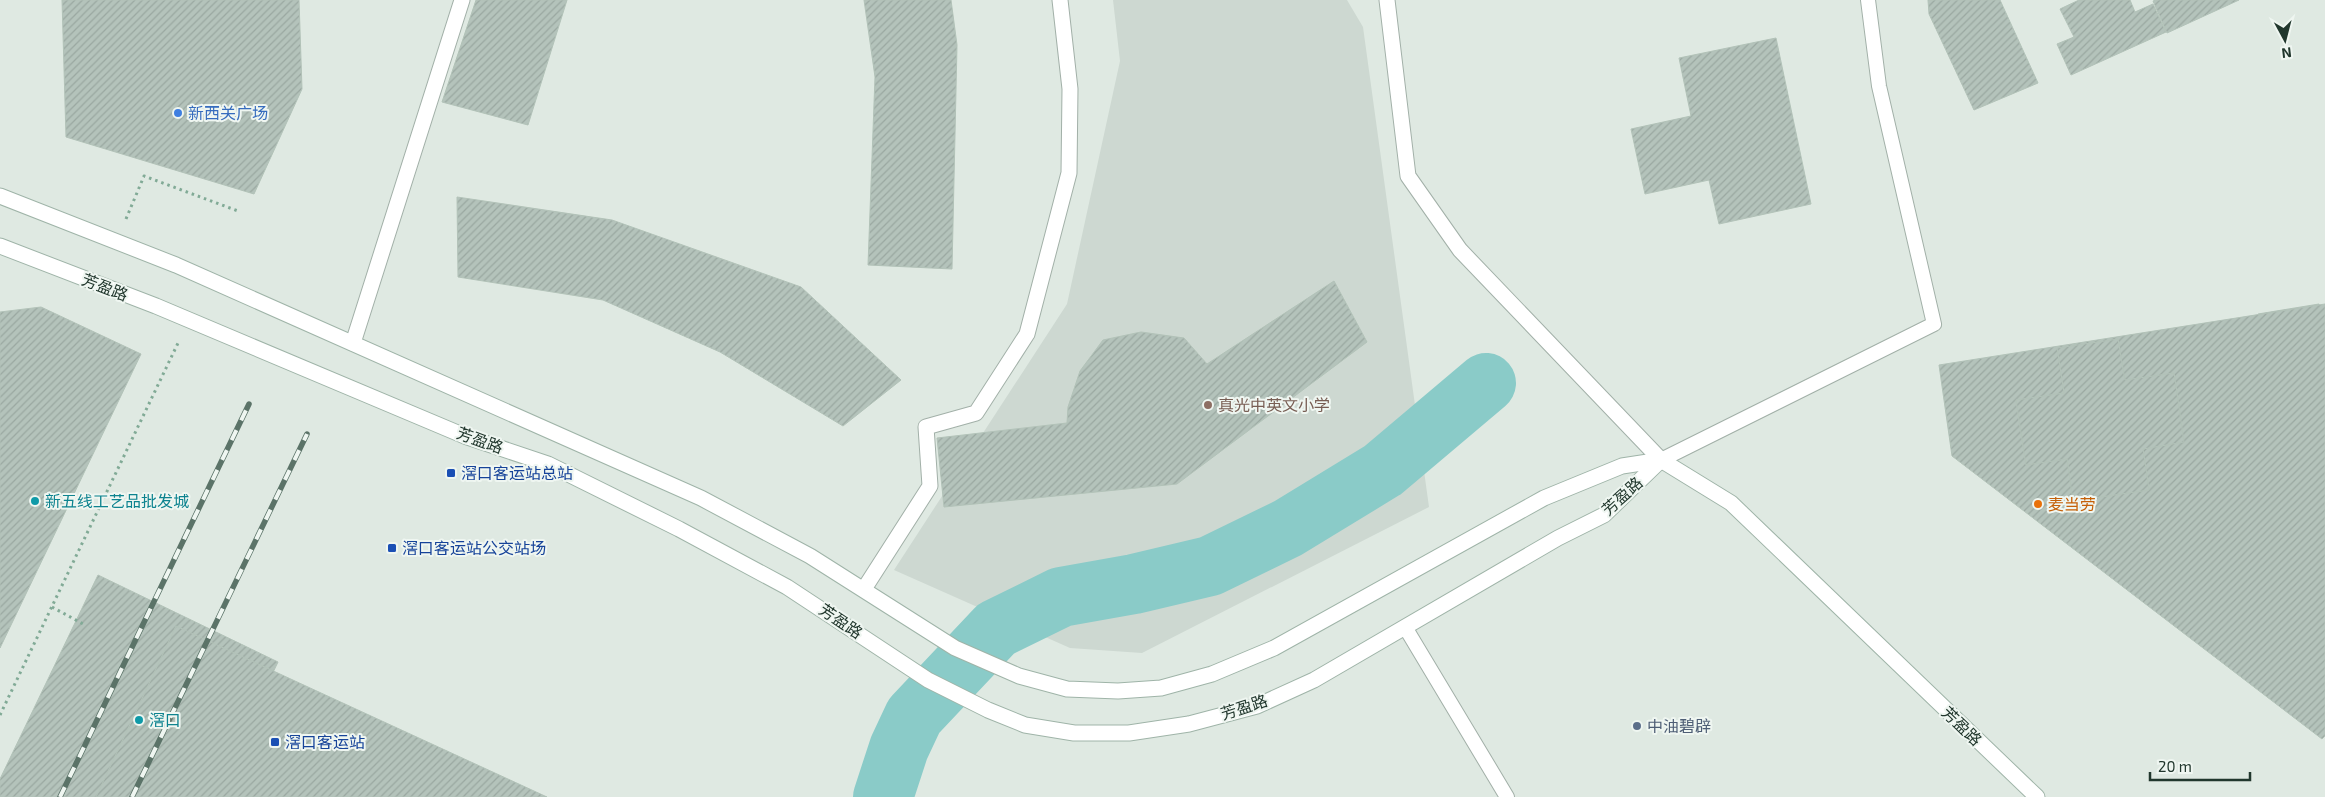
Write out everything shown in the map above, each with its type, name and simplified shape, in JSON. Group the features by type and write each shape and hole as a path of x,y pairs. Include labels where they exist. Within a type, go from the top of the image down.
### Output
{"street":[{"path":"353,343 462,0"},
{"path":"864,590 930,486 926,427 976,413 1027,334 1070,173 1070,89 1060,0"},
{"path":"1387,0 1408,176 1460,250 1661,460"},
{"name":"芳盈路","path":"0,196 176,265 702,498 759,527 864,590 955,648 1019,676 1067,689 1118,691 1161,688 1212,674 1274,648 1544,498 1622,466 1661,460 1731,503 2037,797"},
{"name":"芳盈路","path":"0,246 190,321 467,437 548,464 679,529 787,587 928,680 988,710 1025,725 1074,733 1129,733 1189,724 1256,706 1314,680 1558,538 1604,515 1661,460"}],"lane":[{"path":"1661,460 1934,324 1879,86 1868,0"},
{"path":"1405,626 1507,797"}],"path":[{"path":"117,242 144,176 238,211"},
{"path":"0,715 190,321"},
{"path":"52,607 85,625"}],"shaded area":[{"name":"真光中英文小学","path":"1113,0 1347,0 1363,27 1429,507 1142,653 1070,648 894,570 1067,304 1120,61"}],"building":[{"name":"新西关广场","path":"62,0 299,0 302,89 254,194 66,137"},
{"path":"476,0 567,0 528,125 442,102"},
{"path":"864,0 951,0 957,45 952,269 868,265 875,77"},
{"path":"1928,0 2000,0 2038,83 1974,110 1929,14"},
{"path":"2079,0 2130,0 2135,12 2153,4 2166,32 2071,75 2057,44 2074,37 2060,9"},
{"path":"2239,0 2167,33 2153,1"},
{"path":"1776,38 1811,204 1719,224 1709,180 1645,194 1631,129 1691,116 1679,58"},
{"path":"457,197 612,220 801,287 901,380 843,426 720,352 603,300 458,277"},
{"path":"1334,281 1367,342 1177,484 944,507 937,438 1067,423 1068,407 1080,371 1103,340 1141,332 1184,338 1207,364"},
{"path":"2319,304 2325,346 2325,459 2273,467 2267,424 2225,430 2215,365 2264,358 2258,314"},
{"path":"2325,304 2325,736 2322,739 1952,456 1939,365"},
{"name":"新五线工艺品批发城","path":"41,307 141,354 0,648 0,312"},
{"path":"2118,339 2125,380 2174,373 2184,442 2143,449 2149,490 2073,501 2067,459 2026,465 2016,400 2064,393 2057,348"},
{"name":"滘口","path":"98,575 278,662 213,797 0,797 0,779"},
{"name":"滘口客运站","path":"176,626 308,687 547,797 96,797"}],"waterway":[{"path":"883,797 899,748 914,716 996,629 1061,597 1134,584 1210,566 1288,528 1383,470 1486,383"}],"railway":[{"path":"60,797 249,404"},
{"path":"132,797 307,434"}],"place":[{"name":"新西关广场","path":"178,113"},
{"name":"真光中英文小学","path":"1208,405"},
{"name":"滘口客运站总站","path":"451,473"},
{"name":"新五线工艺品批发城","path":"35,501"},
{"name":"麦当劳","path":"2038,504"},
{"name":"滘口客运站公交站场","path":"392,548"},
{"name":"滘口","path":"139,720"},
{"name":"中油碧辟","path":"1637,726"},
{"name":"滘口客运站","path":"275,742"}]}
